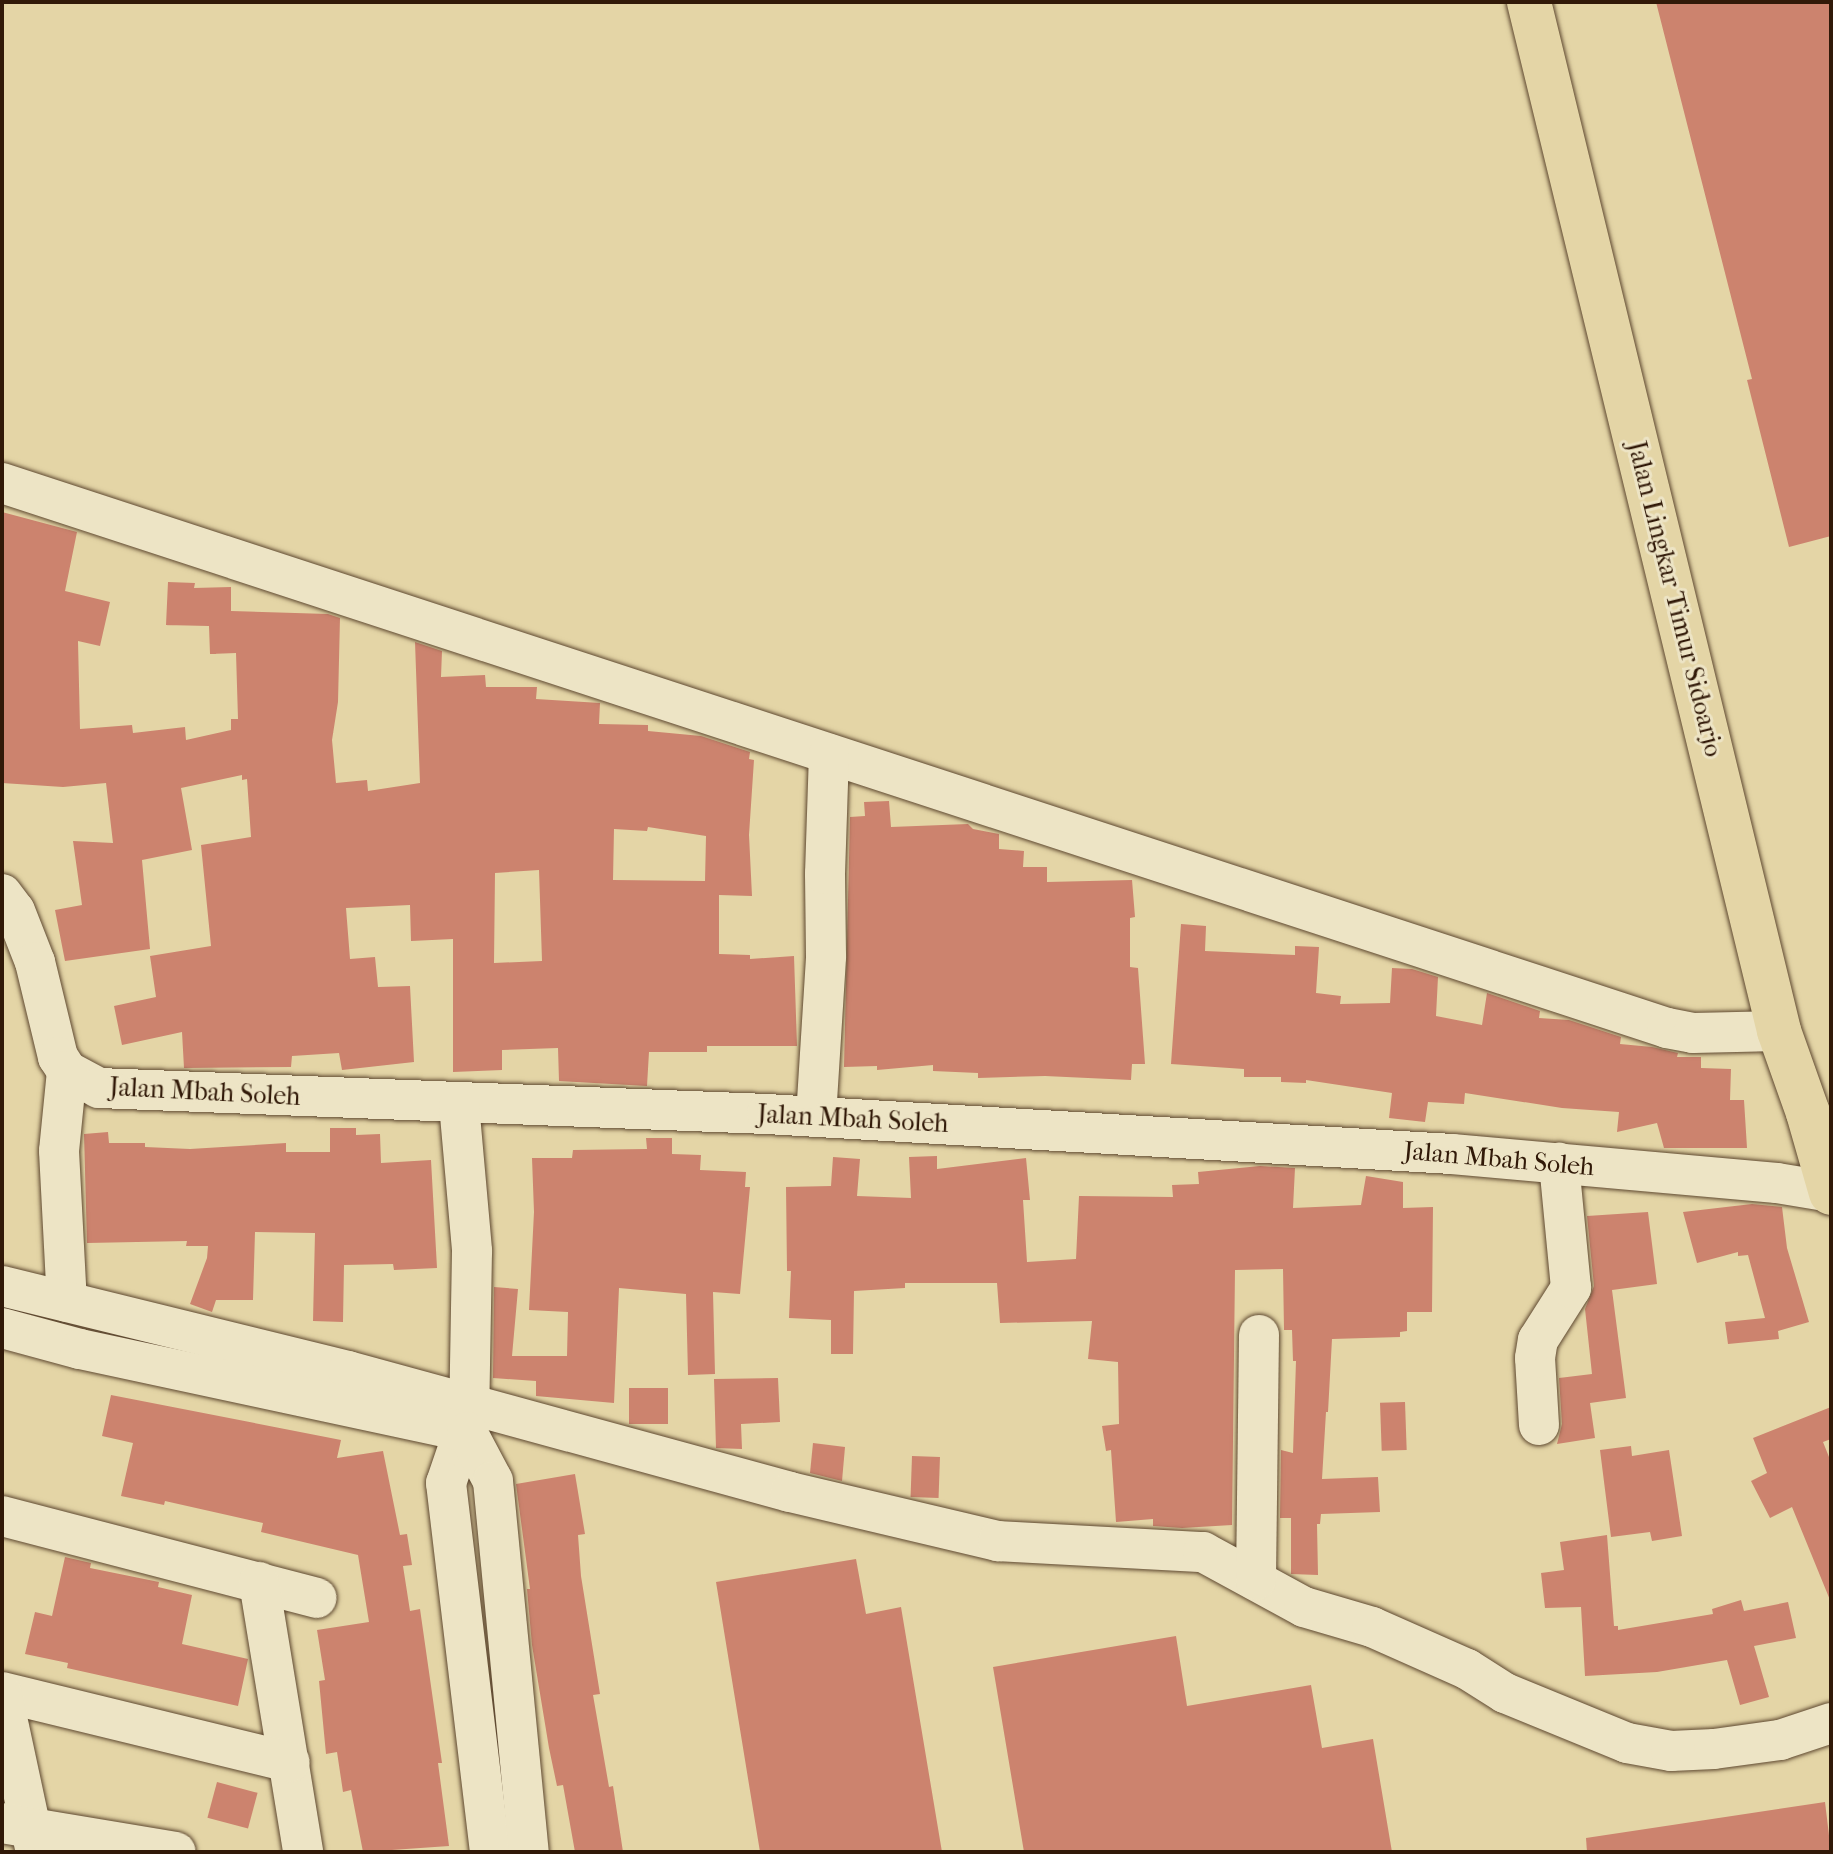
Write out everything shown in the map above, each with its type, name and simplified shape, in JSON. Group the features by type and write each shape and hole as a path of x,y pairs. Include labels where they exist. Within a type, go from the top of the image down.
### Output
{"main road":[{"name":"Jalan Lingkar Timur Sidoarjo","path":"1529,2 1779,1031 1831,1193"}],"street":[{"path":"2,483 1667,1028 1693,1033 1779,1031"},
{"path":"816,1117 826,956 829,754"},
{"path":"2,894 25,933 35,962 50,1036 67,1071 59,1151 67,1302"},
{"name":"Jalan Mbah Soleh","path":"67,1071 99,1088 816,1117 1559,1163 1777,1183 1831,1193"},
{"path":"459,1104 472,1251 468,1418 446,1483 490,1852"},
{"path":"1539,1425 1535,1358 1538,1340 1571,1288 1559,1163"},
{"path":"2,1286 468,1418"},
{"path":"2,1328 80,1349 468,1418 998,1541 1203,1552 1304,1607 1372,1627 1467,1669 1505,1693 1627,1743 1671,1751 1714,1749 1780,1740 1831,1723"},
{"path":"1256,1580 1259,1335"},
{"path":"468,1418 493,1481 529,1852"},
{"path":"2,1516 317,1598"},
{"path":"259,1582 303,1852"},
{"path":"176,1852 24,1835 2,1693 290,1762"}],"building":[{"path":"1656,2 1831,2 1831,536 1789,547 1747,380 1752,379"},
{"path":"2,512 77,532 65,591 110,602 100,646 78,641 80,729 132,725 133,733 185,727 186,740 231,730 231,719 238,719 236,653 210,654 209,626 166,625 168,582 195,583 194,588 231,587 231,611 328,614 340,618 338,702 332,740 336,783 367,780 368,791 420,783 415,642 442,651 441,677 485,675 486,687 537,687 536,699 600,703 599,724 648,725 648,731 701,736 750,752 749,759 754,760 749,835 752,896 719,895 719,954 750,955 750,959 794,956 797,1046 707,1046 707,1052 649,1052 647,1086 559,1081 558,1048 502,1050 502,1070 453,1072 453,939 411,941 410,905 346,908 350,959 375,957 378,987 410,986 414,1062 342,1070 339,1053 292,1056 291,1067 184,1068 182,1032 122,1045 114,1006 156,997 150,956 211,946 201,845 251,837 247,779 242,780 242,775 181,788 192,850 142,860 150,949 65,961 55,910 82,905 73,841 113,843 106,783 63,787 2,783","holes":["648,827 706,836 705,881 613,880 614,829 647,831","539,870 542,961 494,963 495,873"]},
{"path":"889,801 891,827 968,824 973,829 999,834 999,849 1024,851 1023,867 1047,867 1047,882 1132,880 1135,917 1130,918 1130,967 1138,968 1145,1064 1132,1064 1131,1080 1045,1076 978,1078 978,1073 933,1071 933,1065 877,1070 877,1066 844,1067 850,817 865,816 864,802"},
{"path":"1181,924 1206,926 1205,951 1295,955 1295,946 1319,947 1316,993 1341,996 1340,1004 1390,1003 1392,968 1412,969 1438,977 1436,1016 1482,1025 1487,993 1540,1011 1539,1018 1569,1020 1621,1037 1620,1044 1652,1047 1678,1053 1677,1057 1701,1057 1701,1068 1731,1069 1730,1100 1744,1100 1747,1148 1664,1148 1657,1123 1617,1132 1619,1112 1562,1108 1465,1093 1464,1104 1428,1102 1425,1122 1389,1118 1392,1093 1306,1080 1306,1083 1281,1082 1281,1077 1244,1077 1244,1069 1171,1064"},
{"path":"330,1128 356,1128 356,1135 380,1134 381,1163 431,1160 437,1268 394,1270 393,1264 344,1265 343,1322 313,1321 315,1233 255,1232 253,1300 216,1300 212,1312 190,1304 207,1258 208,1246 186,1246 187,1241 87,1243 84,1134 108,1132 109,1143 145,1143 145,1147 190,1149 286,1143 286,1152 330,1152"},
{"path":"646,1138 672,1138 672,1154 701,1155 700,1170 746,1172 745,1187 750,1187 740,1294 713,1292 715,1374 688,1375 686,1294 619,1288 614,1403 536,1396 536,1381 493,1378 494,1287 518,1289 512,1356 567,1356 568,1312 529,1310 534,1212 532,1158 572,1158 573,1150 647,1149"},
{"path":"937,1156 937,1169 1026,1158 1030,1200 1023,1200 1027,1262 1076,1259 1079,1196 1173,1197 1172,1185 1199,1184 1198,1172 1260,1166 1295,1168 1293,1208 1361,1205 1366,1176 1403,1182 1403,1208 1433,1207 1432,1312 1407,1312 1407,1331 1400,1332 1400,1337 1332,1339 1326,1412 1322,1479 1378,1477 1380,1512 1321,1514 1320,1524 1317,1524 1318,1575 1291,1574 1291,1518 1280,1518 1281,1450 1293,1453 1296,1361 1293,1361 1292,1330 1284,1330 1283,1269 1235,1270 1232,1525 1182,1528 1153,1526 1153,1519 1116,1522 1111,1450 1106,1451 1102,1426 1119,1424 1118,1362 1088,1359 1092,1321 1000,1323 997,1283 905,1283 905,1288 854,1291 853,1354 831,1354 831,1320 789,1318 791,1271 787,1271 786,1187 831,1186 833,1157 860,1159 857,1196 911,1198 909,1157"},
{"path":"1752,1204 1782,1207 1787,1248 1809,1322 1778,1331 1779,1339 1728,1344 1725,1322 1765,1318 1748,1255 1738,1256 1738,1252 1697,1263 1683,1212"},
{"path":"1648,1212 1657,1284 1612,1290 1626,1398 1590,1403 1595,1438 1557,1444 1562,1424 1559,1378 1592,1374 1585,1309 1594,1286 1587,1216"},
{"path":"778,1378 780,1422 741,1424 742,1449 716,1448 714,1379"},
{"path":"629,1388 668,1388 668,1424 629,1424"},
{"path":"111,1395 341,1440 337,1458 383,1451 400,1535 407,1534 412,1565 403,1566 410,1611 420,1609 442,1763 438,1763 449,1846 363,1852 351,1790 343,1792 337,1752 326,1754 319,1681 325,1680 317,1630 369,1622 358,1555 261,1532 263,1523 165,1501 164,1505 121,1496 133,1443 102,1436"},
{"path":"1405,1402 1407,1450 1382,1451 1380,1403"},
{"path":"1831,1407 1831,1439 1823,1442 1831,1462 1830,1600 1792,1507 1770,1518 1751,1481 1767,1473 1753,1438"},
{"path":"813,1443 845,1447 842,1481 810,1473"},
{"path":"1631,1446 1632,1456 1669,1450 1682,1536 1652,1541 1650,1532 1611,1537 1600,1450"},
{"path":"912,1456 940,1457 939,1498 911,1497"},
{"path":"575,1474 585,1534 578,1535 581,1576 600,1694 593,1695 609,1787 613,1786 623,1852 575,1852 563,1785 557,1786 549,1748 532,1645 527,1589 530,1589 516,1484"},
{"path":"1607,1535 1614,1626 1618,1626 1618,1630 1713,1614 1712,1609 1741,1600 1744,1611 1788,1602 1796,1638 1754,1646 1769,1697 1740,1705 1727,1660 1657,1672 1585,1676 1581,1607 1545,1608 1541,1573 1564,1570 1560,1542"},
{"path":"65,1557 91,1563 90,1568 159,1582 158,1587 192,1595 182,1644 248,1659 238,1706 67,1668 68,1663 25,1654 35,1612 52,1616"},
{"path":"856,1559 866,1614 901,1607 942,1852 760,1852 716,1582"},
{"path":"1176,1636 1187,1706 1311,1685 1322,1748 1373,1739 1392,1852 1024,1852 993,1667"},
{"path":"217,1782 258,1793 248,1829 207,1818"},
{"path":"1825,1802 1831,1852 1587,1852 1586,1838"}]}
